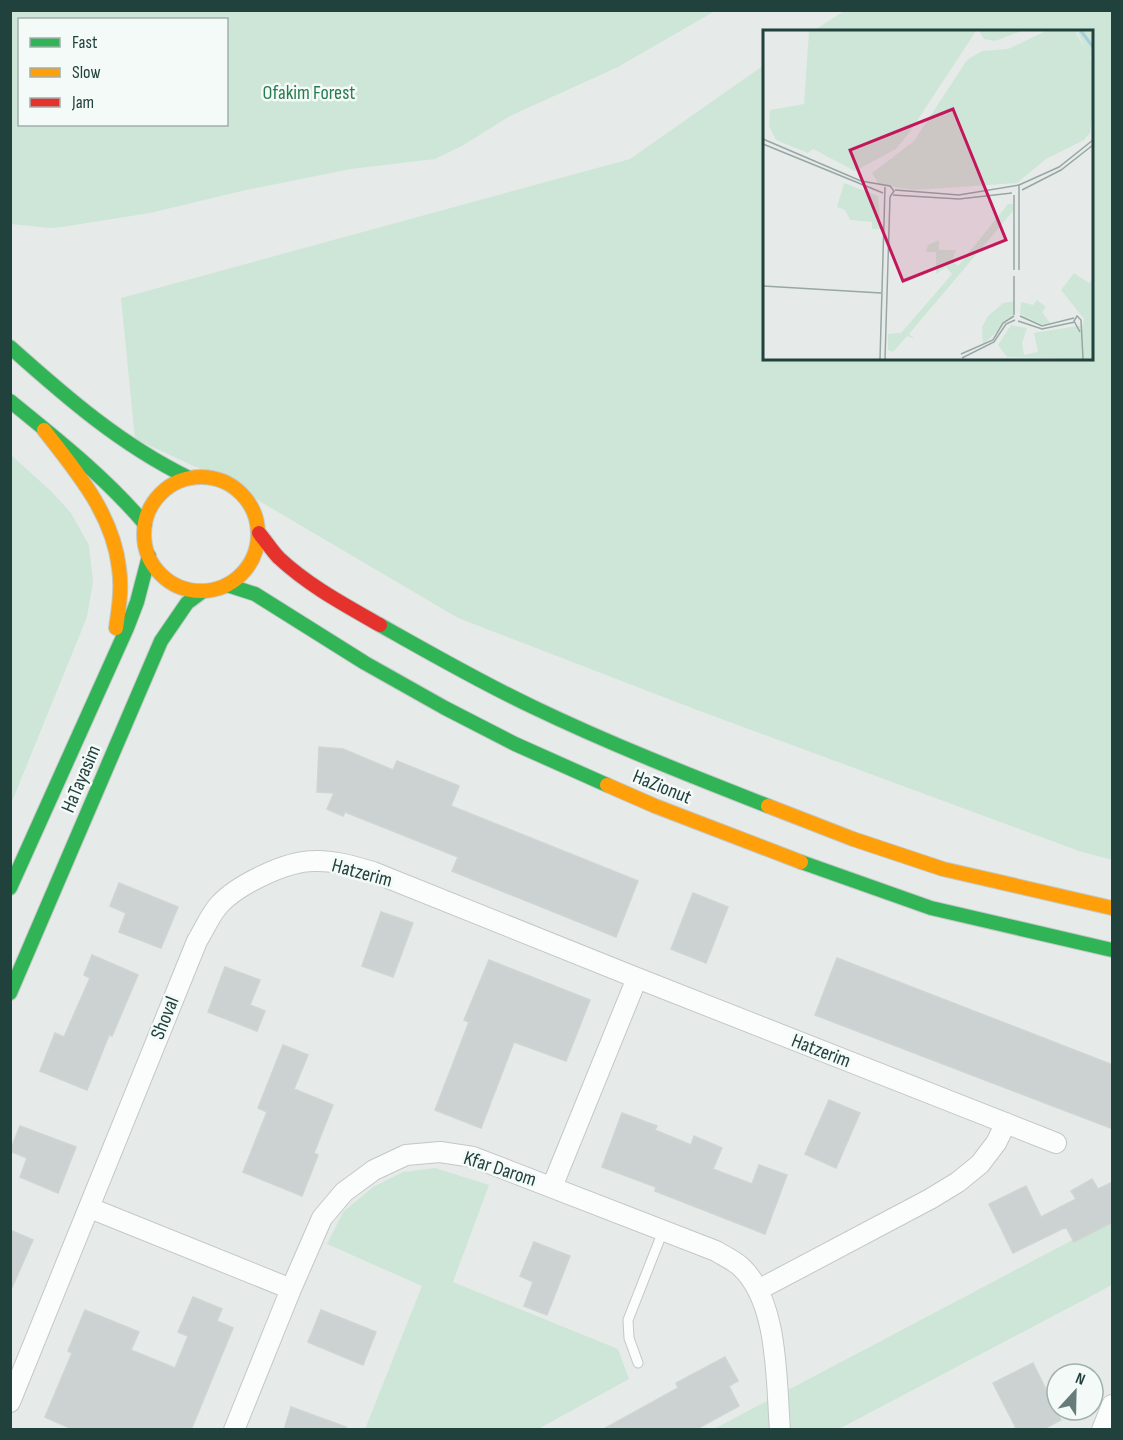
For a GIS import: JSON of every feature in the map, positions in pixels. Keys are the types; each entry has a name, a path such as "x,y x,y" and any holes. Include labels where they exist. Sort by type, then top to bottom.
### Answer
{"street":[{"path":"10,347 97,423 140,453 189,478"},
{"path":"10,401 95,471 145,524"},
{"path":"44,430 95,498 115,541 121,578 117,619 107,671"},
{"path":"189,478 212,478 233,486 242,494 254,512 259,533 257,549 250,566 227,585 203,591 191,590 170,582 161,575 149,556 144,535 148,513 160,494 179,481 189,478"},
{"name":"HaZionut","path":"259,533 278,557 328,596 464,672 533,707 660,764 853,839 943,869 1113,908"},
{"name":"HaTayasim","path":"10,888 136,602 149,556"},
{"name":"HaZionut","path":"227,585 255,594 364,663 515,744 655,806 840,877 932,908 1113,950"},
{"name":"HaTayasim","path":"10,993 161,641 187,603 203,591"},
{"name":"Hatzerim","path":"286,866 314,861 347,865 374,872 1056,1143"},
{"name":"Shoval","path":"10,1402 197,941 219,905 252,881 286,866"},
{"path":"552,1187 637,978"},
{"path":"758,1290 958,1182 980,1164 996,1143 1006,1123"},
{"name":"Kfar Darom","path":"234,1430 322,1218 344,1192 374,1170 406,1155 440,1152 473,1157 552,1187 716,1251 740,1266 758,1290 771,1329 780,1430"},
{"path":"90,1208 291,1289"},
{"path":"1102,1430 1113,1405"}],"lane":[{"path":"638,1363 629,1338 628,1320 663,1231"}],"green space":[{"name":"Ofakim Forest","path":"11,10 715,10 618,67 510,116 462,146 435,159 351,169 246,190 150,213 50,228 11,224"},
{"path":"844,11 1112,11 1112,860 1079,851 697,710 458,618 220,478 135,439 121,298 630,159 763,66 763,360 1093,360 1093,30 815,30"},
{"path":"11,455 52,492 71,513 89,545 93,582 87,617 11,804"},
{"path":"435,1168 489,1185 453,1282 618,1349 629,1379 540,1429 365,1429 422,1286 327,1244 343,1212 373,1187 403,1172"},
{"path":"1112,1219 1112,1285 839,1429 712,1430"}],"building":[{"path":"319,747 343,749 393,770 397,761 459,786 451,806 638,881 616,937 452,871 458,857 345,812 343,816 327,809 334,793 317,792"},
{"path":"119,883 178,907 161,948 119,932 126,913 110,906"},
{"path":"693,893 728,907 706,963 671,949"},
{"path":"381,912 413,923 393,977 362,966"},
{"path":"92,955 138,975 112,1036 109,1035 87,1090 40,1071 55,1033 64,1037 90,978 84,975"},
{"path":"837,958 1113,1065 1113,1129 815,1015"},
{"path":"489,960 590,1000 566,1061 514,1042 481,1128 435,1110 469,1022 464,1020"},
{"path":"225,967 260,980 250,1005 265,1011 257,1031 208,1012"},
{"path":"283,1045 308,1055 294,1089 333,1105 314,1153 318,1155 302,1196 243,1172 267,1112 258,1108"},
{"path":"829,1100 860,1113 836,1168 805,1154"},
{"path":"622,1113 657,1126 655,1130 691,1145 694,1136 722,1148 713,1169 752,1184 759,1165 787,1175 765,1234 655,1191 656,1187 602,1167"},
{"path":"20,1126 76,1147 58,1193 20,1177 27,1158 10,1151"},
{"path":"1092,1179 1098,1189 1113,1182 1113,1222 1074,1242 1066,1227 1013,1253 989,1204 1026,1186 1041,1217 1076,1199 1071,1191"},
{"path":"10,1230 33,1240 10,1292"},
{"path":"534,1242 570,1256 547,1315 524,1306 533,1282 520,1276"},
{"path":"193,1297 222,1309 217,1321 233,1328 191,1430 74,1430 45,1417 72,1353 68,1351 85,1310 139,1332 131,1350 175,1368 188,1336 178,1332"},
{"path":"321,1310 376,1332 363,1365 308,1342"},
{"path":"725,1357 738,1381 729,1386 739,1406 695,1430 602,1430 678,1388 676,1383"},
{"path":"1033,1363 1045,1387 1045,1422 1057,1422 1042,1430 1017,1430 993,1383"},
{"path":"291,1407 346,1427 346,1430 284,1430"}],"traffic: fast":[{"path":"10,347 95,419 140,451 189,478"},
{"path":"10,401 97,475 145,524"},
{"path":"10,888 127,628 137,602 149,556"},
{"path":"227,585 255,594 365,663 445,708 515,744 607,785"},
{"path":"10,993 161,641 187,603 203,591"},
{"path":"380,625 474,677 562,721 768,806"},
{"path":"801,862 931,908 1112,950"}],"traffic: slow":[{"path":"44,430 80,477 109,529 120,576 116,628"},
{"path":"201,477 223,481 233,486 249,502 254,512 258,534 254,556 249,566 233,582 223,587 201,591 179,587 169,582 153,566 148,556 144,534 148,512 153,502 169,486 179,481 201,477"},
{"path":"607,785 655,806 801,862"},
{"path":"768,806 853,839 943,869 1112,908"}],"traffic: jam":[{"path":"259,533 279,558 303,577 380,625"}]}
